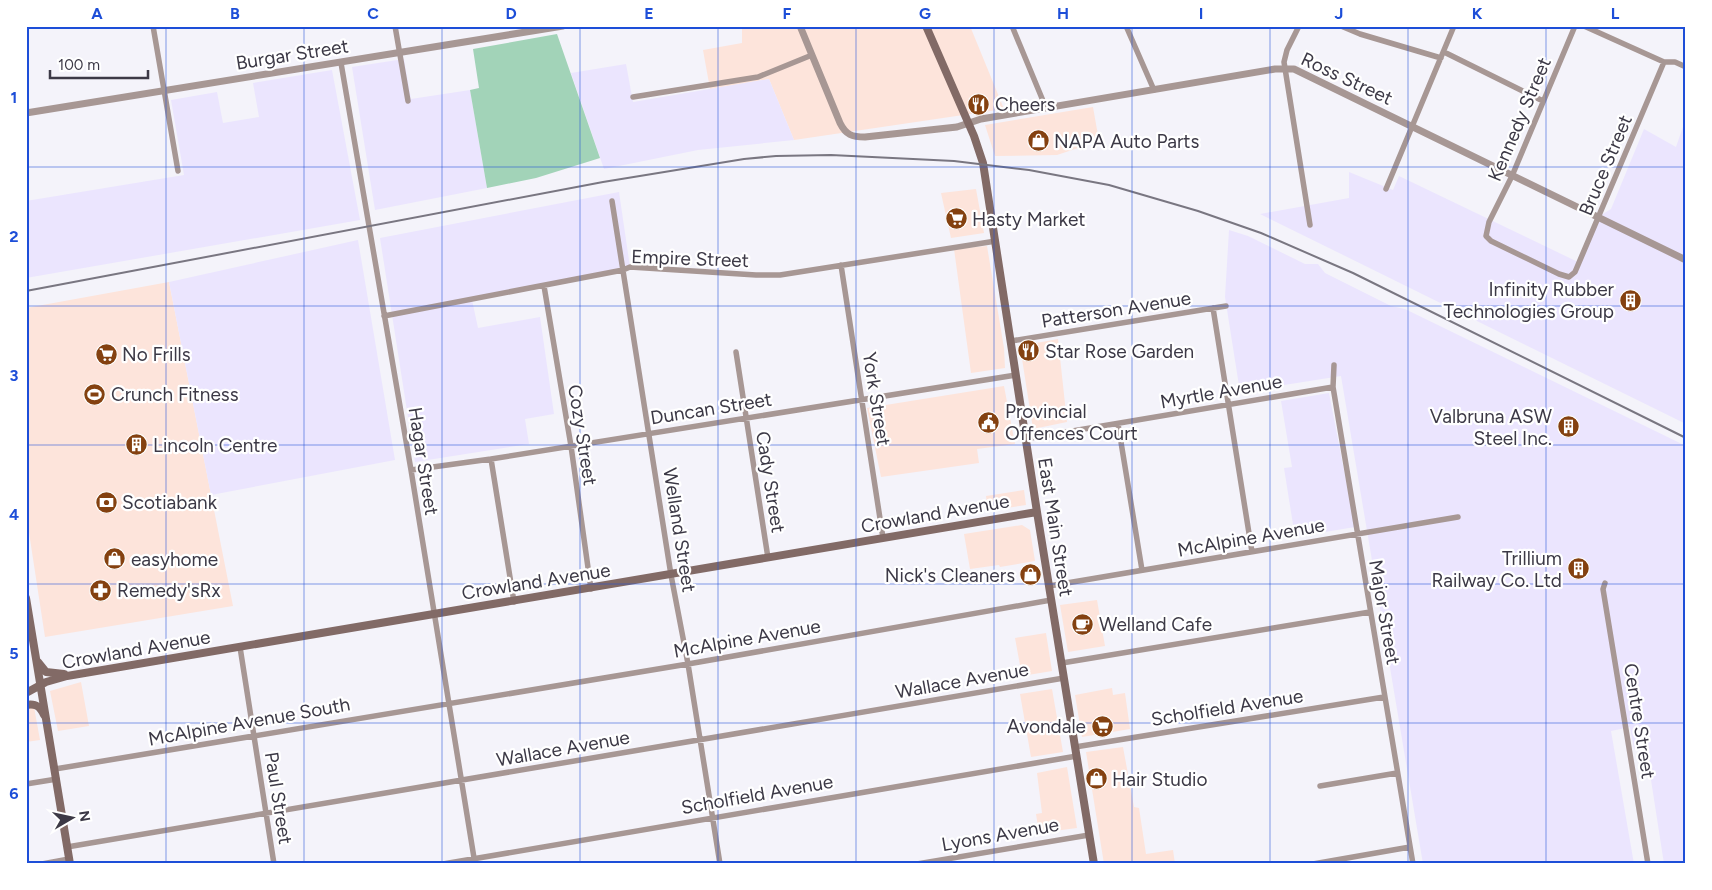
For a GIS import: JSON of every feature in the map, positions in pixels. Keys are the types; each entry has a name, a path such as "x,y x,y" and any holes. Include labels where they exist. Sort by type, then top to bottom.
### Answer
{"main road":[{"name":"East Main Street","path":"926,26 967,124 974,136 983,163 1025,439 1094,864"},
{"name":"Crowland Avenue","path":"26,693 40,685 60,678 86,673 1037,512"},
{"path":"26,598 70,861"},
{"path":"35,650 38,662 46,672 86,673"},
{"path":"26,705 40,707 46,718"}],"street":[{"path":"153,26 178,171"},
{"path":"395,26 408,101"},
{"name":"Burgar Street","path":"26,113 562,26"},
{"path":"633,96 758,77 812,54 800,26"},
{"path":"1012,26 1046,108"},
{"path":"1126,26 1154,90"},
{"path":"1299,26 1287,50 1284,68 1310,225"},
{"path":"1341,26 1360,34 1441,58"},
{"path":"1386,189 1454,26"},
{"name":"Kennedy Street","path":"1569,276 1559,274 1491,241 1486,236 1489,222 1512,176 1575,26"},
{"path":"1584,26 1664,62 1675,62 1686,67"},
{"path":"1444,52 1543,101"},
{"name":"Ross Street","path":"812,54 840,123 851,137 957,127 981,119 1284,68 1302,72 1598,219 1686,260"},
{"name":"Bruce Street","path":"1569,276 1576,272 1664,62"},
{"name":"Hagar Street","path":"341,63 411,470 474,861"},
{"name":"Welland Street","path":"612,200 671,575 688,664 720,864"},
{"name":"Empire Street","path":"384,316 630,268 659,268 766,276 996,242"},
{"name":"York Street","path":"841,265 883,538"},
{"name":"Cozy Street","path":"544,286 591,589"},
{"name":"Patterson Avenue","path":"1011,341 1226,306"},
{"path":"1213,308 1252,552"},
{"name":"Cady Street","path":"736,352 768,558"},
{"name":"Major Street","path":"1334,365 1332,387 1413,864"},
{"name":"Duncan Street","path":"411,470 491,459 1016,375"},
{"name":"Myrtle Avenue","path":"1025,439 1332,387"},
{"path":"1118,424 1142,570"},
{"path":"491,459 514,602"},
{"name":"McAlpine Avenue","path":"1049,586 1458,517"},
{"name":"Centre Street","path":"1605,583 1603,589 1648,864"},
{"name":"McAlpine Avenue","path":"448,702 688,664 1051,600"},
{"path":"1062,663 1370,612"},
{"name":"Paul Street","path":"240,648 274,864"},
{"name":"Wallace Avenue","path":"67,848 1064,678"},
{"name":"Scholfield Avenue","path":"1075,747 1384,697"},
{"name":"McAlpine Avenue South","path":"55,769 448,702"},
{"name":"Scholfield Avenue","path":"443,864 474,861 712,817 1077,756"},
{"path":"1320,786 1397,773"},
{"path":"26,784 57,779"},
{"name":"Lyons Avenue","path":"917,864 1089,835"},
{"path":"1312,864 1410,847"},
{"path":"42,864 70,861"}],"shaded area":[{"path":"742,26 970,26 1004,109 794,140 769,79 710,89 703,50 742,43"},
{"path":"404,59 411,99 470,90 487,188 375,210 352,67"},
{"path":"626,64 633,102 769,79 794,140 698,150 604,169 571,73"},
{"path":"332,70 360,220 26,278 26,201 184,175 171,100 217,92 223,123 259,117 253,83"},
{"path":"1093,107 1099,141 1057,155 995,156 985,125"},
{"path":"1686,118 1686,424 1260,214 1349,198 1349,172 1393,190 1399,176 1580,263 1598,217 1611,209 1644,129 1676,147"},
{"path":"976,189 984,233 951,238 941,193"},
{"path":"619,192 630,267 472,300 478,328 540,317 554,414 525,419 529,444 415,462 380,238"},
{"path":"1229,230 1248,236 1305,264 1318,264 1325,273 1391,306 1405,309 1686,446 1686,864 1664,864 1647,754 1634,749 1630,727 1611,731 1634,864 1423,864 1341,376 1240,392 1225,297"},
{"path":"358,240 395,460 211,495 169,282"},
{"path":"987,246 1004,348 1005,368 971,373 954,249"},
{"path":"169,282 233,606 45,637 26,513 26,308"},
{"path":"1058,339 1067,422 1033,429 1020,346"},
{"path":"1004,386 1015,444 977,449 979,463 881,477 867,408"},
{"path":"1329,393 1355,527 1295,537 1284,468 1292,467 1281,401"},
{"path":"1024,490 1026,505 988,511 986,496"},
{"path":"1022,525 1030,530 1035,561 1000,567 999,565 970,569 964,534"},
{"path":"1097,600 1105,646 1068,652 1060,605"},
{"path":"1046,633 1052,671 1022,676 1015,638"},
{"path":"81,682 89,726 58,731 50,691"},
{"path":"1112,688 1113,695 1125,693 1130,729 1082,737 1075,695"},
{"path":"1052,689 1063,752 1031,757 1020,694"},
{"path":"34,707 40,740 26,742 26,708"},
{"path":"1123,747 1134,807 1139,808 1146,854 1173,850 1175,864 1104,864 1086,752"},
{"path":"1067,767 1077,828 1039,833 1036,814 1042,813 1037,773"}],"green space":[{"path":"557,34 600,158 536,178 487,188 470,90 479,88 473,49"}],"railway":[{"path":"26,291 603,182 744,159 776,156 831,155 954,161 1029,170 1109,185 1198,211 1261,233 1353,273 1686,438"}],"place":[{"name":"Cheers","path":"979,104"},
{"name":"NAPA Auto Parts","path":"1038,141"},
{"name":"Hasty Market","path":"956,219"},
{"name":"Infinity Rubber Technologies Group","path":"1630,300"},
{"name":"Star Rose Garden","path":"1029,351"},
{"name":"No Frills","path":"106,354"},
{"name":"Crunch Fitness","path":"95,394"},
{"name":"Provincial Offences Court","path":"989,422"},
{"name":"Valbruna ASW Steel Inc.","path":"1568,427"},
{"name":"Lincoln Centre","path":"137,445"},
{"name":"Scotiabank","path":"106,502"},
{"name":"easyhome","path":"115,559"},
{"name":"Trillium Railway Co. Ltd","path":"1578,569"},
{"name":"Nick's Cleaners","path":"1031,575"},
{"name":"Remedy'sRx","path":"101,590"},
{"name":"Welland Cafe","path":"1083,624"},
{"name":"Avondale","path":"1102,726"},
{"name":"Hair Studio","path":"1096,779"}]}
